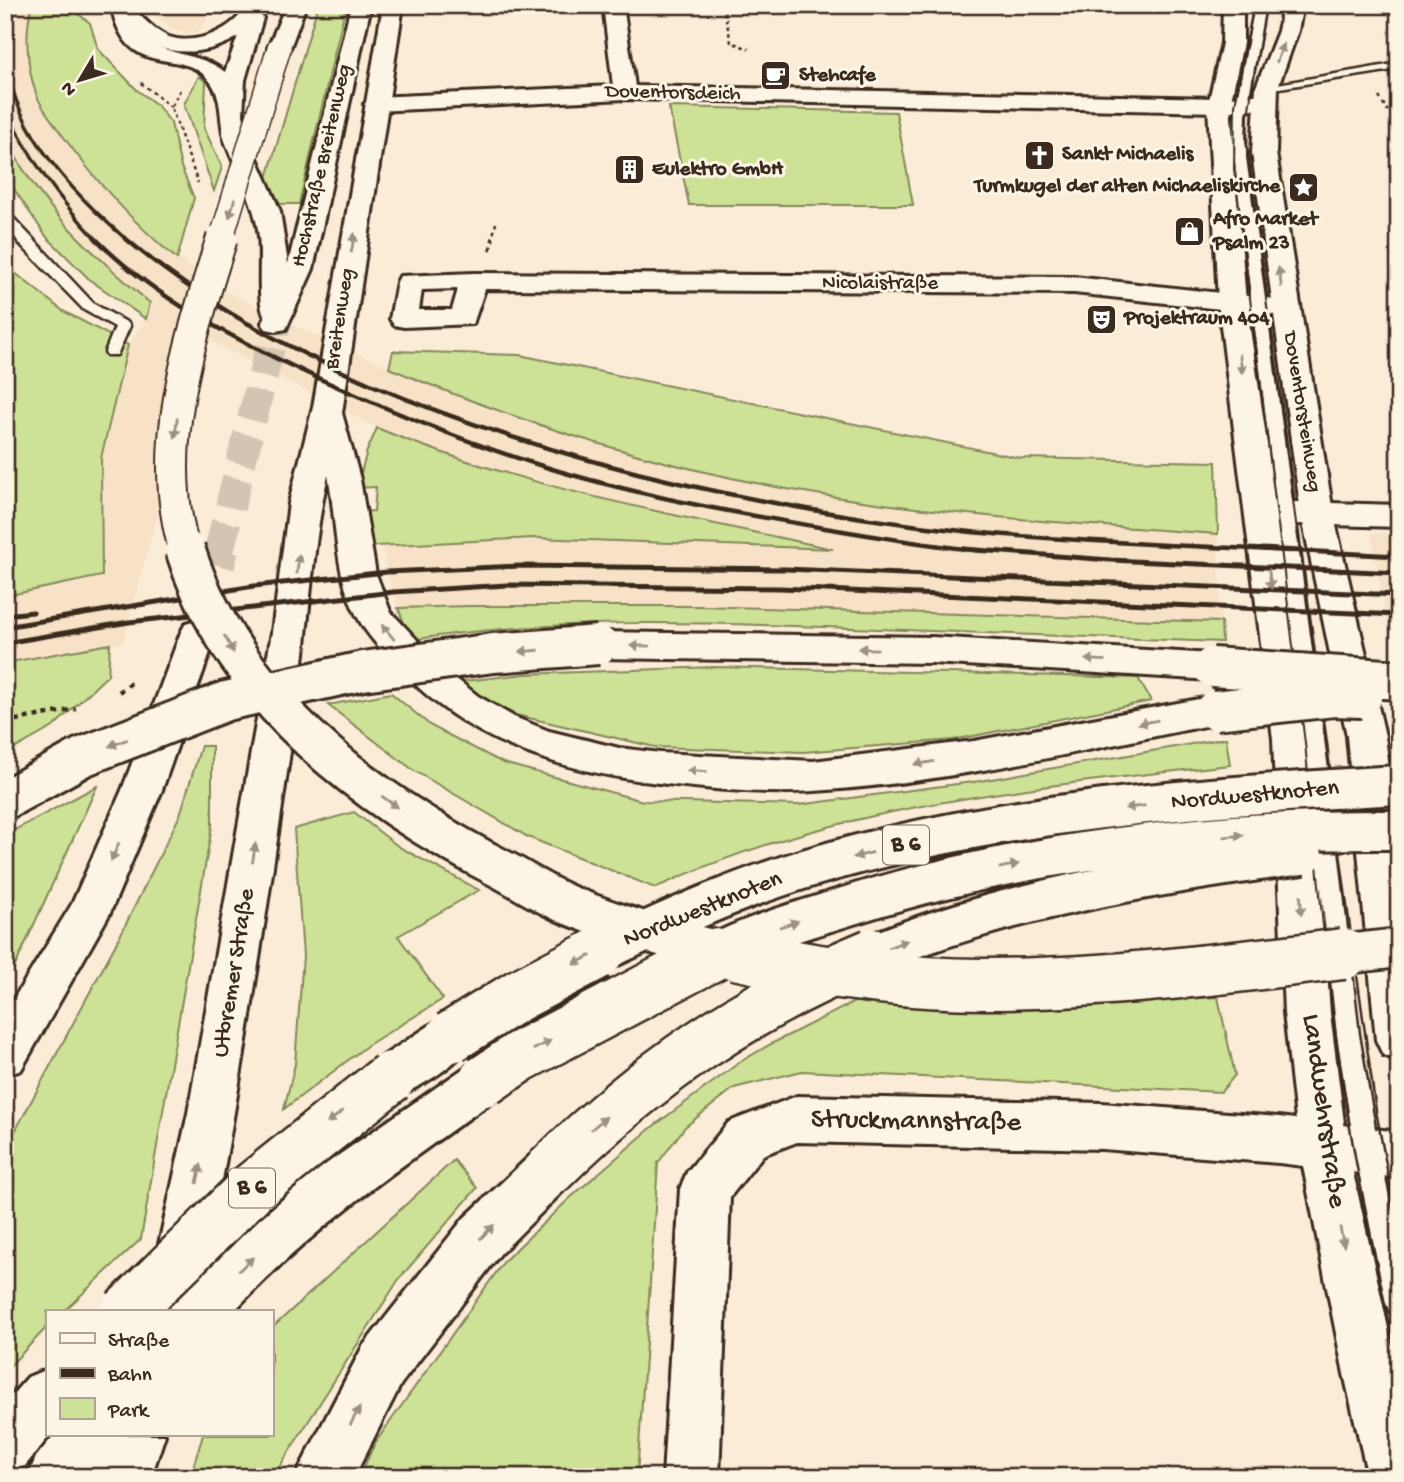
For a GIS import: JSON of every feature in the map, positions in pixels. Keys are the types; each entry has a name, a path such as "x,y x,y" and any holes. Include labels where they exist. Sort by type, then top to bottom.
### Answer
{"main road":[{"path":"296,5 278,48 182,377 174,445 174,494 183,546 207,604 234,654 276,708 332,762 437,836 568,905 681,941 802,967 893,979 979,984 1062,982 1399,948"},
{"name":"Hochstraße Breitenweg","path":"231,100 232,125 239,153 262,194 270,223 274,253 276,323 300,270 361,5"},
{"name":"Breitenweg","path":"290,632 305,503 328,407 393,5"},
{"path":"613,5 625,92"},
{"name":"Doventorsteinweg","path":"1233,5 1236,21 1231,54 1264,153 1272,307 1288,513 1292,739"},
{"name":"Doventorsteinweg","path":"1293,5 1288,31 1248,100 1232,302 1288,513 1366,736 1399,1040"},
{"path":"121,7 151,35 180,45 201,43 230,33 255,12"},
{"path":"121,7 124,26 136,44 155,54 188,62 217,75 231,100"},
{"path":"231,100 255,12"},
{"name":"Doventorsdeich","path":"375,104 625,92 1248,100"},
{"name":"Nicolaistraße","path":"474,281 1074,285 1272,307"},
{"path":"328,407 348,499 352,550 375,616 420,671 452,699 502,729 567,752 611,763 661,768 825,775 921,764 1215,710 1334,697 1399,699"},
{"path":"1288,513 1399,516"},
{"name":"Utbremer Straße","path":"170,1310 212,1112 290,632"},
{"path":"5,1055 89,913 142,790 197,637"},
{"path":"5,800 82,757 226,701 363,671 494,653 597,645 932,650 1399,680"},
{"name":"Landwehrstraße","path":"1292,739 1307,1013 1363,1151 1371,1374 1397,1477"},
{"name":"Nordwestknoten","path":"128,1310 207,1229 277,1164 335,1117 391,1077 584,958 696,910 808,869 1027,821 1153,804 1399,785"},
{"name":"Nordwestknoten","path":"199,1310 277,1235 425,1121 519,1057 744,939 914,884 1063,856 1190,840 1319,829 1399,830"},
{"path":"323,1477 382,1365 482,1236 591,1129 679,1058 766,1004 849,963 939,928 1086,888 1209,867 1314,854 1399,838"},
{"name":"Struckmannstraße","path":"691,1477 705,1189 746,1138 797,1119 811,1119 1102,1126 1363,1151"},
{"path":"5,1446 46,1397"},
{"path":"56,1477 89,1436"},
{"path":"122,1477 137,1436"}],"lane":[{"path":"1260,5 1248,100 1399,66"},
{"path":"5,213 24,240 89,307 123,326 113,352"},
{"path":"1288,513 1363,1151 1399,1303"}],"path":[{"path":"723,5 731,43 749,49"},
{"path":"111,698 141,676"},
{"path":"5,722 87,705"}],"shaded area":[{"path":"5,5 32,5 28,20 32,77 37,97 76,153 150,237 218,287 297,327 484,408 647,457 791,490 939,512 1218,534 1221,622 699,606 398,608 380,545 534,538 828,548 631,506 429,450 377,428 205,338 123,642 5,663 5,596 102,576 101,458 128,345 146,319 149,303 113,271 38,193 11,148 5,135"},
{"path":"150,5 215,5 203,26 196,33 188,33 177,31 157,18"},
{"path":"1371,533 1399,534 1399,628 1388,628"}],"green space":[{"path":"32,5 67,5 90,23 98,49 137,90 157,105 171,123 181,167 194,198 177,259 129,215 100,183 42,105 37,96 29,63 28,27"},
{"path":"318,5 346,5 299,204 280,204 267,178"},
{"path":"199,76 206,82 204,128 222,167 214,191 184,104"},
{"path":"669,107 896,112 913,205 689,205"},
{"path":"5,135 17,160 49,205 88,247 150,303 146,319 90,280 46,236 5,176"},
{"path":"5,265 63,311 128,345 101,458 102,576 5,596"},
{"path":"393,351 519,355 1020,458 1216,462 1218,534 899,506 741,480 588,440 438,388 389,368"},
{"path":"377,428 488,468 545,484 833,549 534,538 357,547 355,512 374,511 376,487 357,488 367,451"},
{"path":"699,606 1221,622 1222,642 685,623 521,628 411,640 398,608"},
{"path":"110,644 108,675 53,727 5,754 5,663"},
{"path":"715,667 1138,678 1151,701 953,740 803,752 655,747 516,715 448,683 525,674"},
{"path":"391,693 431,726 503,763 643,801 798,805 980,781 1226,738 1230,765 1010,791 864,818 793,836 723,860 655,888 528,837 413,770 328,705"},
{"path":"201,746 212,746 212,826 141,1239 65,1310 46,1310 46,1328 5,1371 5,1150 119,938 180,815"},
{"path":"97,786 16,964 5,981 5,835"},
{"path":"354,812 399,847 479,890 398,936 443,999 368,1045 284,1109 295,1064 303,956 294,829"},
{"path":"1218,997 1235,1075 1221,1092 802,1071 734,1088 685,1127 658,1163 637,1477 359,1477 375,1443 505,1260 570,1198 651,1128 740,1062 771,1044 856,1001 987,1010"},
{"path":"454,1160 477,1188 399,1279 273,1477 190,1477 203,1436 273,1436 273,1327"}],"tunnel":[{"path":"219,551 276,323"},
{"path":"202,620 220,549"}],"tram line":[{"path":"1254,5 1235,105 1234,169 1305,743 1326,956"},
{"path":"1266,5 1248,115 1247,157 1354,956"},
{"path":"1326,954 1347,1112 1399,1373"},
{"path":"1354,954 1376,1111 1399,1233"}],"railway":[{"path":"15,5 6,42 8,71 16,100 28,127 64,178 127,240"},
{"path":"5,108 46,178 97,239"},
{"path":"125,238 210,301 308,355 414,402 526,441 640,474 866,519 971,532 1291,551"},
{"path":"97,239 143,280 224,331 337,387 478,445 571,475 679,501 865,535 970,549"},
{"path":"964,549 970,549"},
{"path":"970,549 1110,560 1399,573"},
{"path":"970,549 983,551"},
{"path":"1262,549 1399,556"},
{"path":"5,627 254,586 387,572 520,566 786,569 1399,595"},
{"path":"5,643 129,622 393,592 507,585 780,588 1399,615"},
{"path":"5,615 33,612"}],"place":[{"name":"Stehcafe","path":"776,76"},
{"name":"Sankt Michaelis","path":"1039,155"},
{"name":"Eulektro GmbH","path":"629,170"},
{"name":"Turmkugel der alten Michaeliskirche","path":"1303,187"},
{"name":"Afro Market Psalm 23","path":"1190,232"},
{"name":"Projektraum 404","path":"1101,319"}]}
